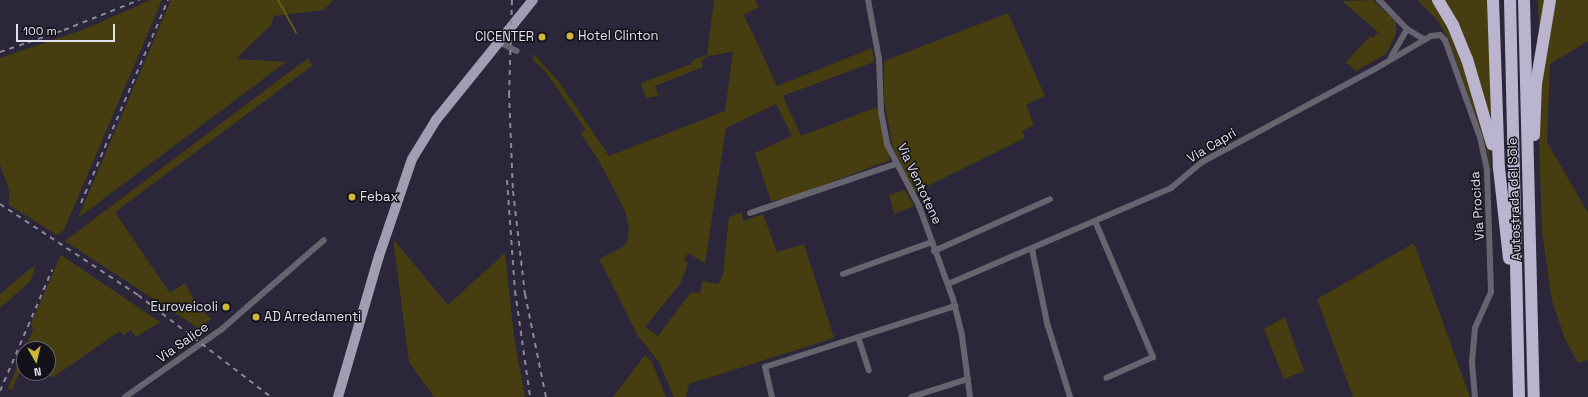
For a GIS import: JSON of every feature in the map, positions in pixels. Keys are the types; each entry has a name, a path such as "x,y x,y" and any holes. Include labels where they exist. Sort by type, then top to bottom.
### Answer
{"highway":[{"path":"1438,0 1453,25 1467,59 1499,168"},
{"path":"1492,0 1499,168 1518,319"},
{"name":"Autostrada del Sole","path":"1510,0 1519,397"},
{"name":"Autostrada del Sole","path":"1524,0 1534,397"},
{"path":"1527,126 1533,67 1532,0"},
{"path":"1528,190 1534,154 1536,84 1550,0"}],"main road":[{"path":"338,397 379,256 412,159 436,120 497,41 533,0"}],"street":[{"name":"Via Ventotene","path":"868,0 879,59 881,112 887,144 919,206 934,251 948,284 955,306 970,397"},
{"path":"1378,0 1407,29 1425,40"},
{"path":"1389,59 1397,50 1407,29"},
{"name":"Via Procida","path":"1425,40 1431,36 1440,35 1445,40 1480,137 1487,171 1491,292 1475,328 1472,363 1475,397"},
{"name":"Via Capri","path":"948,284 1171,188 1202,162 1375,69 1389,59 1425,40"},
{"path":"497,41 517,51"},
{"path":"750,213 896,164"},
{"path":"934,251 1050,199"},
{"path":"1095,221 1153,357 1106,378"},
{"name":"Via Salice","path":"125,397 222,329 324,240"},
{"path":"843,274 932,242"},
{"path":"1032,249 1047,323 1070,397"},
{"path":"772,397 765,367 955,306"},
{"path":"858,337 869,370"},
{"path":"911,397 968,379"}],"shaded area":[{"path":"151,0 162,0 64,230 57,235 9,205 9,189 0,165 0,58 85,29"},
{"path":"171,0 333,0 324,10 274,16 271,25 236,59 286,62 78,218"},
{"path":"714,0 755,0 759,7 744,15 777,86 872,48 874,62 783,96 801,136 877,107 890,160 789,198 771,201 755,153 792,136 776,104 726,128 705,263 688,253 684,261 688,263 680,284 645,327 658,336 691,292 700,293 702,281 718,284 723,274 729,217 742,212 743,221 763,214 777,252 804,244 834,338 689,384 686,397 674,397 659,362 638,336 599,259 623,247 627,242 629,229 625,211 599,161 581,134 585,129 545,71 532,59 534,54 560,83 609,156 725,111 733,52 708,56 701,60 703,67 655,86 658,95 673,93 646,98 641,83 691,64 691,61 707,55"},
{"path":"1373,0 1396,22 1396,34 1386,54 1356,71 1346,62 1370,36 1373,38 1378,32 1342,1"},
{"path":"1417,0 1433,0 1452,31 1485,125 1493,178 1483,136 1448,38 1437,20"},
{"path":"1441,0 1489,0 1492,114 1487,115"},
{"path":"1538,0 1548,0 1539,32"},
{"path":"1554,0 1588,0 1588,41 1550,64 1547,142 1588,213 1588,360 1578,363 1565,339 1552,301 1542,232 1539,137 1543,67"},
{"path":"1008,13 1045,96 1026,105 1034,125 1022,131 1025,138 915,192 892,145 884,100 884,61"},
{"path":"308,58 312,66 115,212 170,293 185,283 199,309 212,319 198,328 65,241"},
{"path":"905,190 914,206 894,214 889,195"},
{"path":"393,239 448,305 505,253 514,337 525,397 434,397 409,362"},
{"path":"1414,243 1470,397 1353,397 1317,299"},
{"path":"61,255 160,322 136,337 131,330 123,336 120,331 56,375 56,341 28,341 33,330 31,324"},
{"path":"35,265 31,281 0,308 0,294"},
{"path":"1285,317 1304,371 1284,379 1264,329"},
{"path":"645,355 652,362 666,397 613,397"},
{"path":"16,370 16,381 12,390 8,388"}],"waterway":[{"path":"278,0 296,32"}],"railway":[{"path":"0,52 64,30 139,0"},
{"path":"81,203 168,0"},
{"path":"512,0 509,93 513,191 525,294 546,397"},
{"path":"507,180 515,291 530,397"},
{"path":"0,204 138,295 271,397"},
{"path":"0,391 52,270"}],"place":[{"name":"Hotel Clinton","path":"570,36"},
{"name":"CICENTER","path":"542,37"},
{"name":"Febax","path":"352,197"},
{"name":"Euroveicoli","path":"226,307"},
{"name":"AD Arredamenti","path":"256,317"}]}
